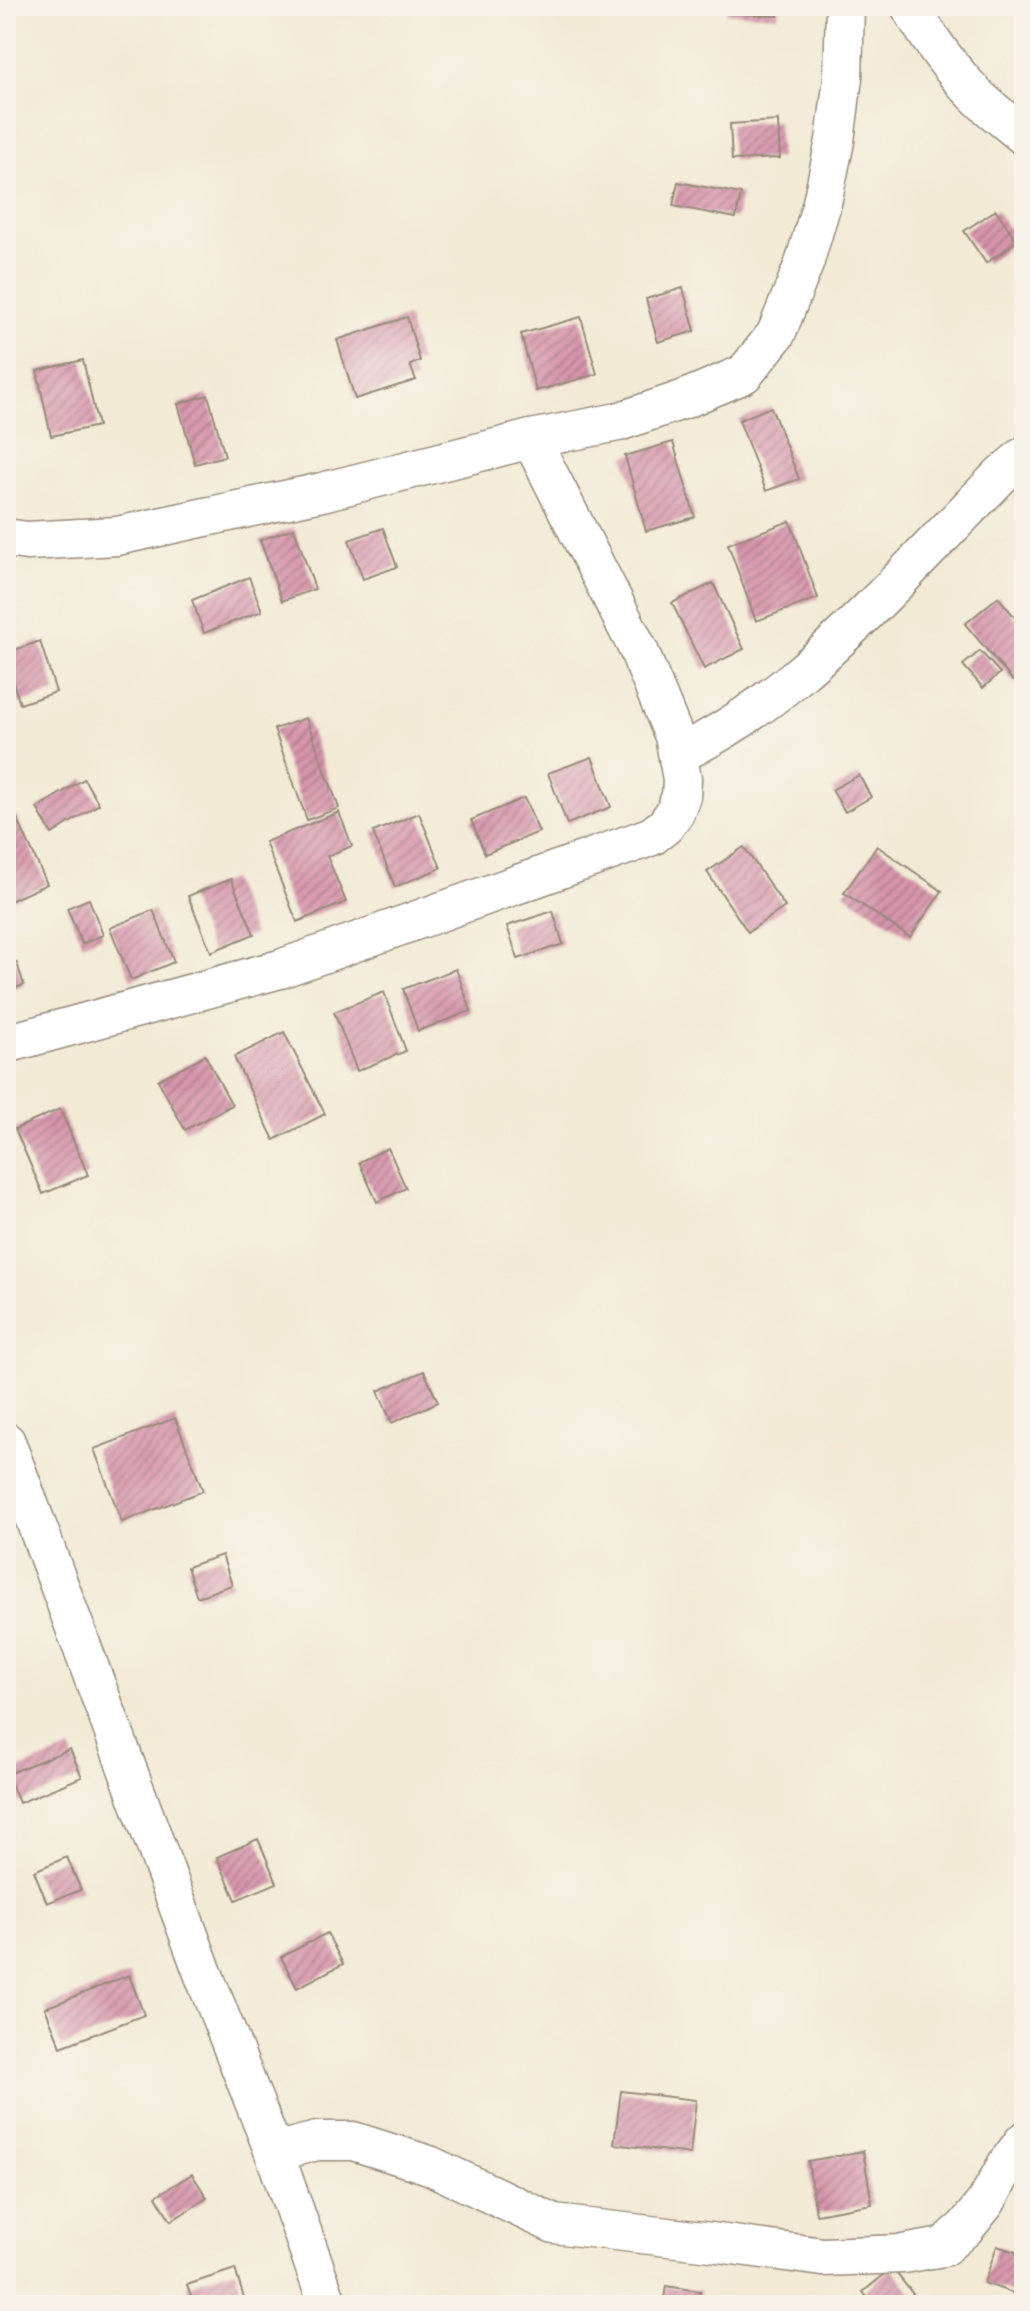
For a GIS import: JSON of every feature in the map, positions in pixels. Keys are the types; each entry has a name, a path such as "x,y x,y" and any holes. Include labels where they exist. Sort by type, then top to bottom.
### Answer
{"street":[{"path":"6,538 27,541 117,536 322,492 531,439 618,422 744,374 776,334 804,264 822,203 835,141 843,78 845,6"},
{"path":"910,6 951,68 978,97 1024,136"},
{"path":"6,1044 280,969 652,836 665,826 681,796 682,779 674,736 639,651 531,439"},
{"path":"678,754 709,740 776,694 841,640 1001,475 1024,456"},
{"path":"6,1442 198,1959 274,2152 328,2305"},
{"path":"274,2152 317,2141 353,2141 429,2165 554,2224 823,2257 903,2254 943,2247 965,2228 986,2202 1024,2141"}],"building":[{"path":"726,6 779,6 778,16 726,13"},
{"path":"778,121 780,158 732,160 730,124"},
{"path":"678,182 741,194 736,218 673,206"},
{"path":"996,210 1017,241 986,263 964,231"},
{"path":"683,288 695,331 658,342 646,299"},
{"path":"407,317 420,361 410,365 416,380 355,399 337,340"},
{"path":"581,317 597,374 536,391 521,334"},
{"path":"83,360 98,426 51,436 37,371"},
{"path":"208,395 225,456 195,464 178,404"},
{"path":"771,407 799,479 766,491 739,420"},
{"path":"673,442 695,517 646,531 625,456"},
{"path":"790,521 818,598 756,621 728,544"},
{"path":"294,528 315,589 282,601 260,540"},
{"path":"383,528 397,567 363,579 349,540"},
{"path":"249,577 262,611 204,633 192,600"},
{"path":"713,583 744,649 704,669 672,603"},
{"path":"998,597 1024,628 1024,672 1013,681 965,624"},
{"path":"40,641 56,692 20,704 6,653"},
{"path":"980,651 1000,673 983,688 963,665"},
{"path":"306,718 339,808 307,820 274,729"},
{"path":"592,757 611,807 567,824 548,773"},
{"path":"859,775 871,797 845,812 832,790"},
{"path":"84,779 99,804 52,834 37,808"},
{"path":"524,798 539,832 485,854 471,820"},
{"path":"339,812 352,846 327,856 346,902 297,922 265,842"},
{"path":"419,813 441,868 395,887 373,832"},
{"path":"16,816 47,884 6,903 6,821"},
{"path":"877,846 942,891 910,937 844,893"},
{"path":"744,847 785,907 748,932 707,872"},
{"path":"231,879 254,934 211,952 188,896"},
{"path":"89,899 103,935 82,944 67,908"},
{"path":"153,910 174,962 131,980 110,928"},
{"path":"553,911 563,944 518,959 507,926"},
{"path":"17,963 24,985 6,991 6,966"},
{"path":"456,969 471,1011 418,1031 403,989"},
{"path":"384,992 406,1051 357,1071 334,1012"},
{"path":"284,1032 325,1114 274,1140 234,1057"},
{"path":"205,1055 232,1105 185,1130 158,1080"},
{"path":"60,1109 88,1175 43,1194 15,1129"},
{"path":"388,1148 406,1188 377,1202 359,1162"},
{"path":"424,1371 438,1402 392,1423 378,1391"},
{"path":"175,1418 203,1491 122,1522 94,1449"},
{"path":"222,1555 232,1585 197,1597 187,1567"},
{"path":"70,1749 82,1777 19,1803 7,1774"},
{"path":"258,1839 277,1883 236,1900 217,1857"},
{"path":"67,1857 81,1890 47,1903 34,1871"},
{"path":"327,1933 343,1964 297,1988 281,1957"},
{"path":"129,1975 144,2015 61,2047 45,2008"},
{"path":"621,2091 696,2100 690,2154 614,2144"},
{"path":"863,2151 872,2204 816,2214 808,2161"},
{"path":"192,2174 207,2198 171,2221 156,2196"},
{"path":"997,2246 1024,2255 1024,2297 984,2283"},
{"path":"892,2268 922,2305 873,2305 863,2292"},
{"path":"235,2269 246,2305 194,2305 187,2285"},
{"path":"666,2286 700,2291 698,2305 663,2305"}]}
